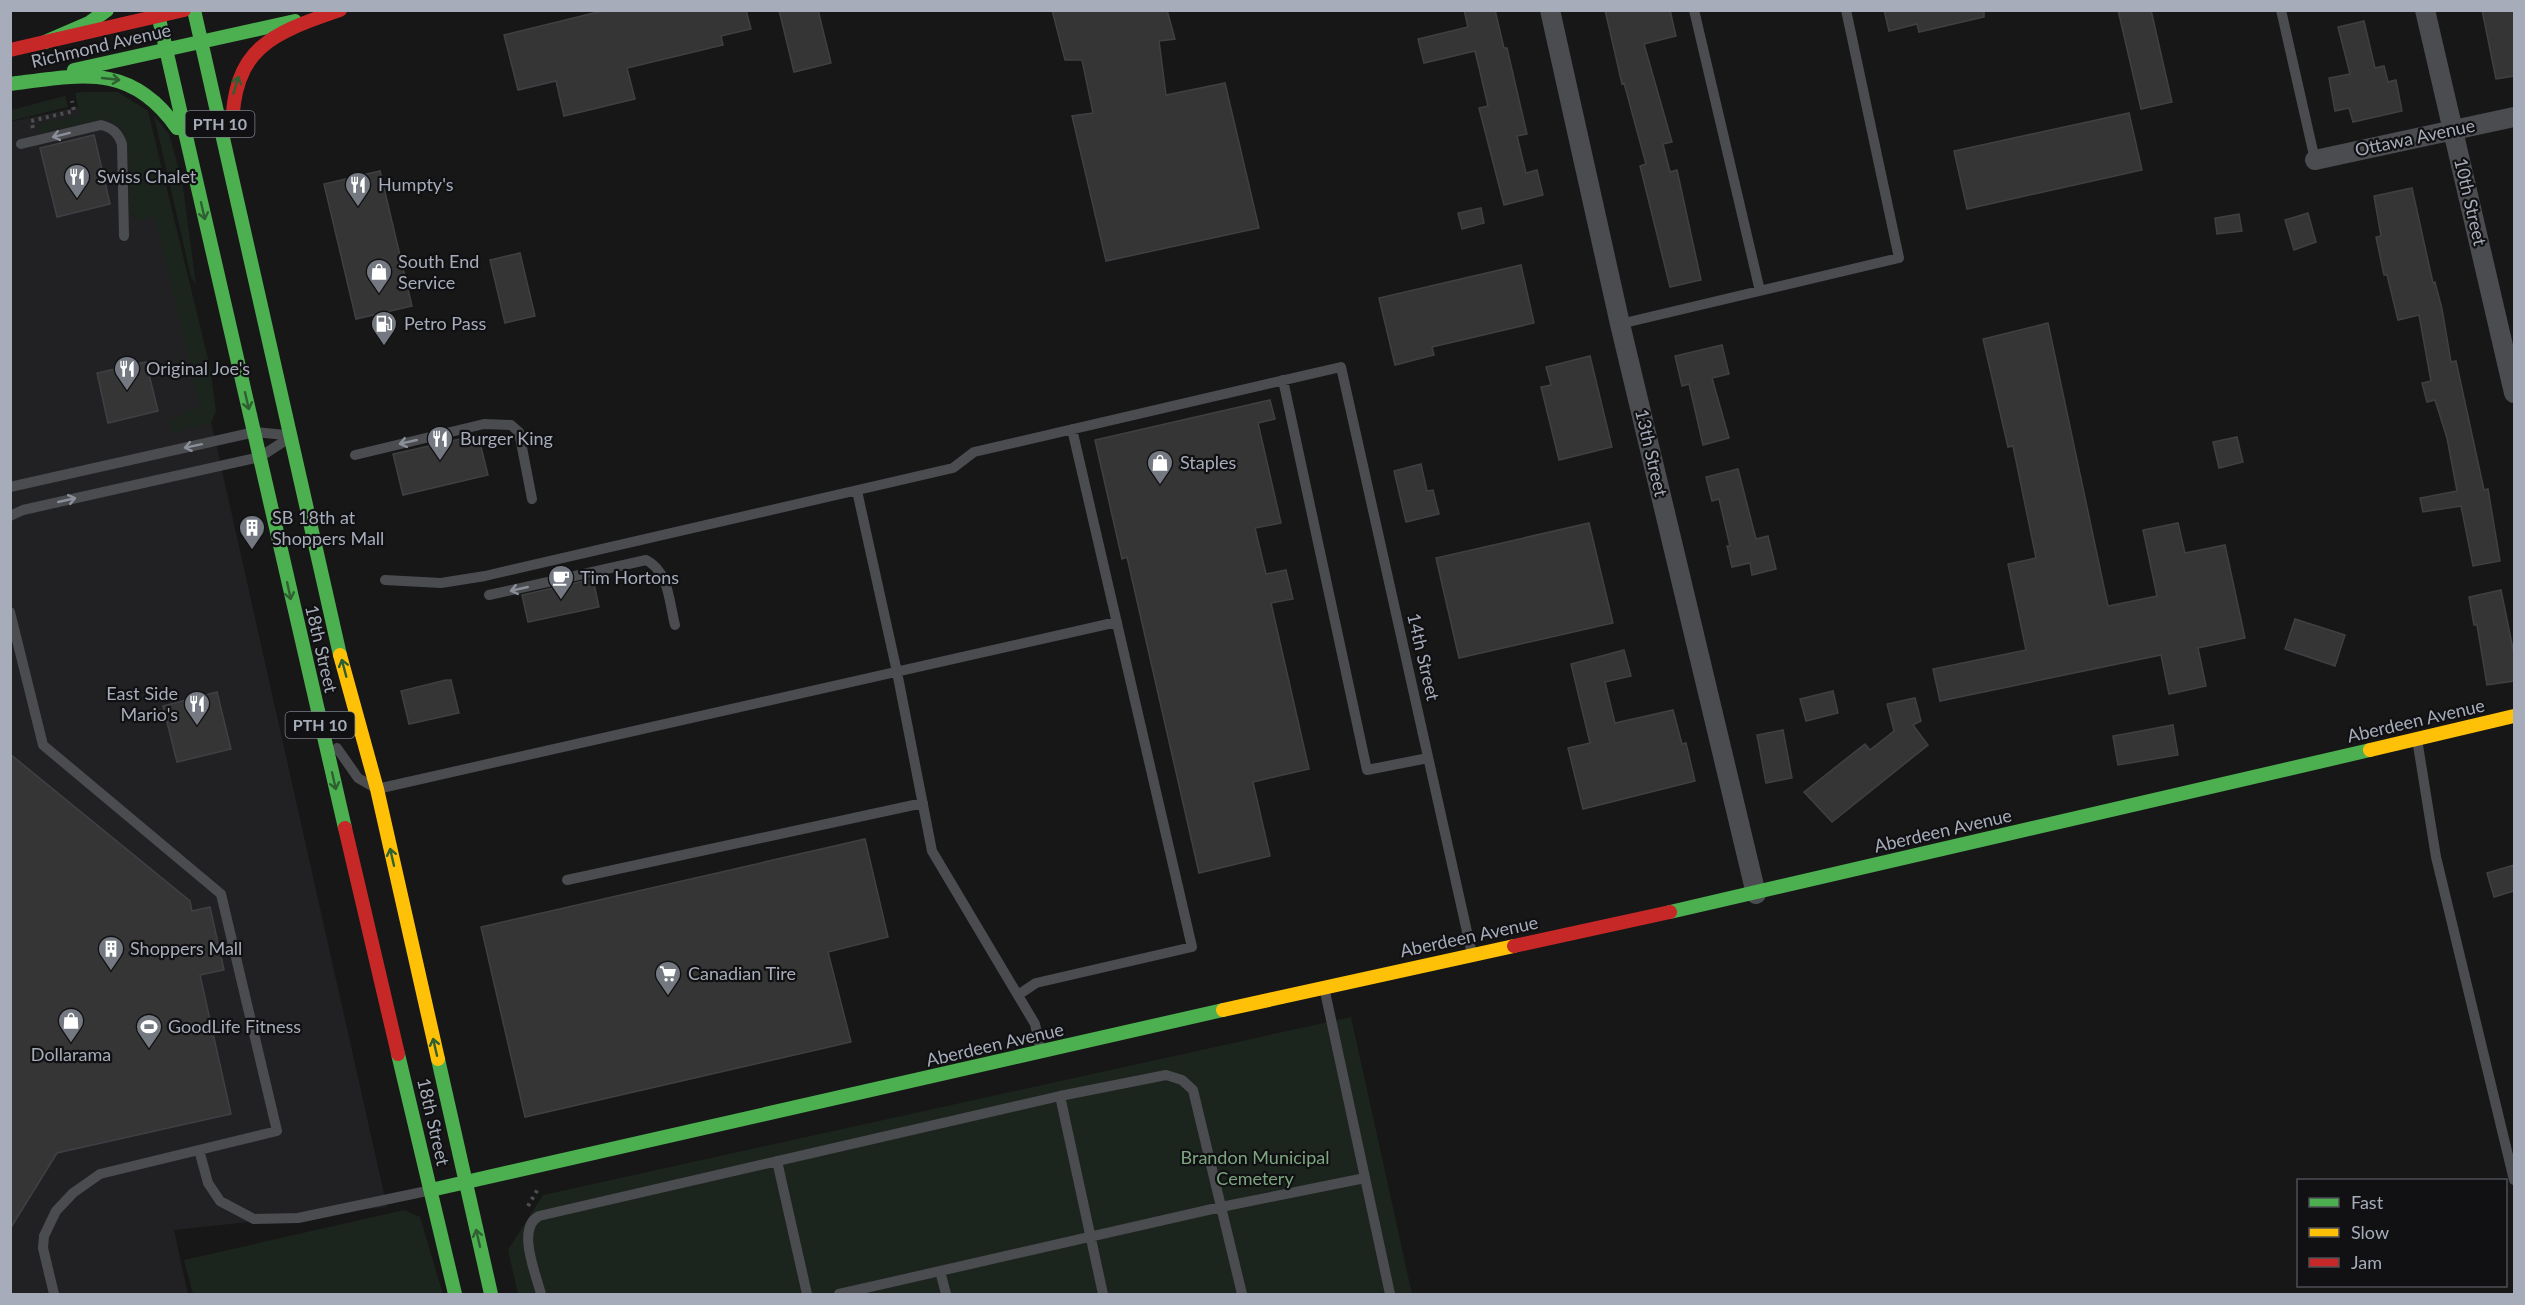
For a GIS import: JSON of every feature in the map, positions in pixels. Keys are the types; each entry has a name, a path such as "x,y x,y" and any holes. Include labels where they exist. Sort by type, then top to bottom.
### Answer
{"main road":[{"path":"45,42 81,27 107,10"},
{"name":"Richmond Avenue","path":"10,50 158,14 184,10"},
{"name":"18th Street","path":"194,10 333,628 377,789 491,1294"},
{"path":"239,206 232,107 241,70 257,48 270,39 294,26 340,10"},
{"name":"Richmond Avenue","path":"10,84 340,10"},
{"name":"18th Street","path":"158,14 316,708 455,1294"},
{"path":"10,84 89,77 117,79 138,85 155,96 165,107 189,154"},
{"name":"Aberdeen Avenue","path":"431,1190 1324,987 1756,894 2514,716"}],"street":[{"name":"13th Street","path":"1550,10 1620,324 1756,894"},
{"name":"10th Street","path":"2425,10 2514,393"},
{"name":"Ottawa Avenue","path":"2315,160 2514,117"}],"lane":[{"path":"1694,10 1760,291"},
{"path":"1620,324 1899,258 1846,10"},
{"path":"2281,10 2315,160"},
{"path":"21,144 101,125 111,128 118,135 122,144 124,236"},
{"name":"14th Street","path":"1283,380 1341,367 1472,954"},
{"path":"385,580 441,583 463,580 953,468 974,452 1283,380 1367,770 1428,758"},
{"path":"355,454 484,424 511,425 519,432 532,499"},
{"path":"1018,995 1035,983 1192,947 1072,429"},
{"path":"10,487 255,432 291,436"},
{"path":"10,516 34,508 260,457 291,436"},
{"path":"857,491 897,672 932,851 1035,1024 1041,1053"},
{"path":"489,595 646,560 658,566 662,574 675,625"},
{"path":"10,612 43,745 221,894 277,1131 100,1174 73,1193 56,1211 44,1236 43,1248 54,1294"},
{"path":"316,708 350,768 358,778 377,789 1117,622"},
{"path":"2417,739 2436,857 2514,1180"},
{"path":"567,880 923,803"},
{"path":"1324,987 1390,1294"},
{"path":"541,1294 528,1238 529,1226 539,1216 1157,1075 1182,1080 1195,1096 1242,1294"},
{"path":"1060,1096 1103,1294"},
{"path":"199,1150 208,1183 220,1201 254,1219 298,1218 431,1190"},
{"path":"777,1161 807,1294"},
{"path":"839,1294 1221,1207 1365,1178"},
{"path":"940,1271 946,1294"}],"path":[{"path":"34,135 31,121 74,111 70,91"}],"shaded area":[{"name":"Shoppers Mall","path":"112,99 143,118 387,1207 174,1230 188,1294 11,1294 10,122"}],"green space":[{"path":"118,92 148,111 210,367 216,411 211,423 172,433 169,419 184,416 185,411 200,407 155,217 138,220 131,214 130,159 123,133 116,124 104,119 39,133 37,124 80,115 75,93"},
{"path":"65,96 68,107 11,121 11,110"},
{"path":"154,116 169,134 182,180 196,285 191,277"},
{"name":"Brandon Municipal Cemetery","path":"1351,1017 1412,1294 518,1294 508,1250 543,1195"},
{"path":"404,1210 420,1217 443,1294 193,1294 184,1260"}],"building":[{"path":"606,10 746,10 751,29 721,36 723,45 627,68 635,99 564,116 556,81 518,90 504,35"},
{"path":"779,10 818,10 831,63 794,72"},
{"path":"1052,10 1167,10 1175,39 1159,41 1166,95 1225,83 1259,228 1106,261 1072,116 1093,113 1082,60 1065,60"},
{"path":"1464,10 1495,10 1504,48 1507,48 1527,134 1517,136 1526,173 1537,170 1543,195 1504,205 1479,108 1488,106 1475,51 1424,63 1418,39 1468,27"},
{"path":"1605,10 1670,10 1676,36 1644,44 1672,142 1663,144 1670,172 1677,170 1701,280 1670,287 1640,166 1646,164 1624,83 1622,84"},
{"path":"1884,10 1984,10 1984,17 1919,32 1917,24 1889,31"},
{"path":"2118,10 2151,10 2172,102 2141,109"},
{"path":"2482,10 2514,10 2514,76 2496,79"},
{"path":"2364,21 2375,68 2384,66 2388,82 2396,80 2402,111 2353,122 2349,108 2335,111 2329,78 2350,74 2338,27"},
{"path":"2129,113 2142,170 1967,209 1954,151"},
{"path":"94,135 110,204 57,217 40,148"},
{"path":"380,171 412,306 356,319 324,184"},
{"path":"2412,188 2433,283 2435,282 2442,309 2451,362 2456,361 2484,490 2488,489 2500,561 2473,566 2461,506 2423,512 2420,498 2457,491 2447,438 2435,400 2427,402 2422,383 2431,381 2419,315 2398,320 2387,275 2384,275 2376,237 2381,236 2374,196"},
{"path":"1481,208 1484,223 1462,229 1458,213"},
{"path":"2308,213 2316,242 2294,250 2285,220"},
{"path":"2239,214 2242,231 2217,234 2215,218"},
{"path":"520,253 535,316 505,323 490,260"},
{"path":"1521,265 1534,323 1432,347 1434,355 1395,365 1379,298"},
{"path":"2048,323 2108,606 2157,596 2143,530 2178,523 2185,553 2225,545 2245,638 2198,648 2206,686 2169,694 2161,655 1940,701 1933,669 2026,650 2008,564 2036,558 2013,446 2008,447 1983,339"},
{"path":"1722,345 1729,374 1712,378 1729,438 1703,445 1689,384 1682,386 1675,356"},
{"path":"1590,356 1612,447 1559,460 1541,387 1551,385 1546,367"},
{"name":"Original Joe's","path":"146,362 158,411 108,423 97,373"},
{"path":"1270,400 1275,419 1258,423 1281,523 1255,528 1266,574 1286,570 1293,599 1271,603 1309,769 1253,782 1270,856 1199,873 1127,557 1122,559 1095,440"},
{"name":"Burger King","path":"478,435 488,475 403,495 393,454"},
{"path":"2237,437 2243,462 2219,468 2213,442"},
{"path":"1421,464 1427,491 1433,490 1439,514 1406,522 1394,471"},
{"path":"1738,469 1756,539 1768,536 1776,569 1752,575 1750,563 1732,567 1727,546 1730,546 1719,499 1712,501 1706,477"},
{"path":"1589,523 1613,623 1459,658 1436,558"},
{"name":"Tim Hortons","path":"593,579 599,607 528,622 522,595"},
{"path":"2501,590 2514,654 2514,681 2487,685 2477,625 2474,625 2469,597"},
{"path":"2295,619 2345,635 2335,666 2285,649"},
{"path":"1624,650 1631,676 1605,682 1615,723 1673,710 1682,744 1686,743 1695,781 1583,809 1568,748 1590,743 1571,664"},
{"path":"451,680 459,713 409,724 401,691"},
{"path":"1833,691 1838,713 1806,721 1800,699"},
{"name":"East Side Mario's","path":"217,692 231,749 177,762 163,706"},
{"path":"1915,698 1921,721 1913,725 1928,745 1832,822 1804,792 1865,744 1870,750 1894,731 1887,704"},
{"path":"2173,725 2178,755 2118,765 2113,736"},
{"path":"1783,730 1792,778 1766,783 1757,735"},
{"name":"Shoppers Mall","path":"10,754 190,901 192,911 210,907 224,970 200,975 231,1114 57,1153 10,1229"},
{"name":"Canadian Tire","path":"865,839 888,937 828,952 851,1042 525,1117 481,927"},
{"path":"2514,865 2514,891 2494,897 2487,873"}],"traffic: fast":[{"path":"45,42 89,23 107,10"},
{"path":"157,10 345,828"},
{"path":"194,10 340,655"},
{"path":"74,70 295,21"},
{"path":"10,84 82,77 103,78 123,83 141,92 160,107 177,128"},
{"path":"1670,912 2370,750"},
{"path":"431,1190 1223,1010"},
{"path":"398,1054 455,1294"},
{"path":"438,1059 491,1294"}],"traffic: slow":[{"path":"340,655 377,789 438,1059"},
{"path":"2370,750 2514,716"},
{"path":"1223,1010 1514,946"}],"traffic: jam":[{"path":"10,50 184,10"},
{"path":"232,130 234,102 239,80 248,62 260,48 294,27 340,10"},
{"path":"345,828 398,1054"},
{"path":"1514,946 1670,912"}],"place":[{"name":"Swiss Chalet","path":"77,200"},
{"name":"Humpty's","path":"358,208"},
{"name":"South End Service","path":"379,295"},
{"name":"Petro Pass","path":"384,347"},
{"name":"Original Joe's","path":"127,392"},
{"name":"Burger King","path":"440,462"},
{"name":"Staples","path":"1160,486"},
{"name":"SB 18th at Shoppers Mall","path":"252,551"},
{"name":"Tim Hortons","path":"561,601"},
{"name":"East Side Mario's","path":"197,727"},
{"name":"Shoppers Mall","path":"111,972"},
{"name":"Canadian Tire","path":"668,997"},
{"name":"Dollarama","path":"71,1044"},
{"name":"GoodLife Fitness","path":"149,1050"}]}
